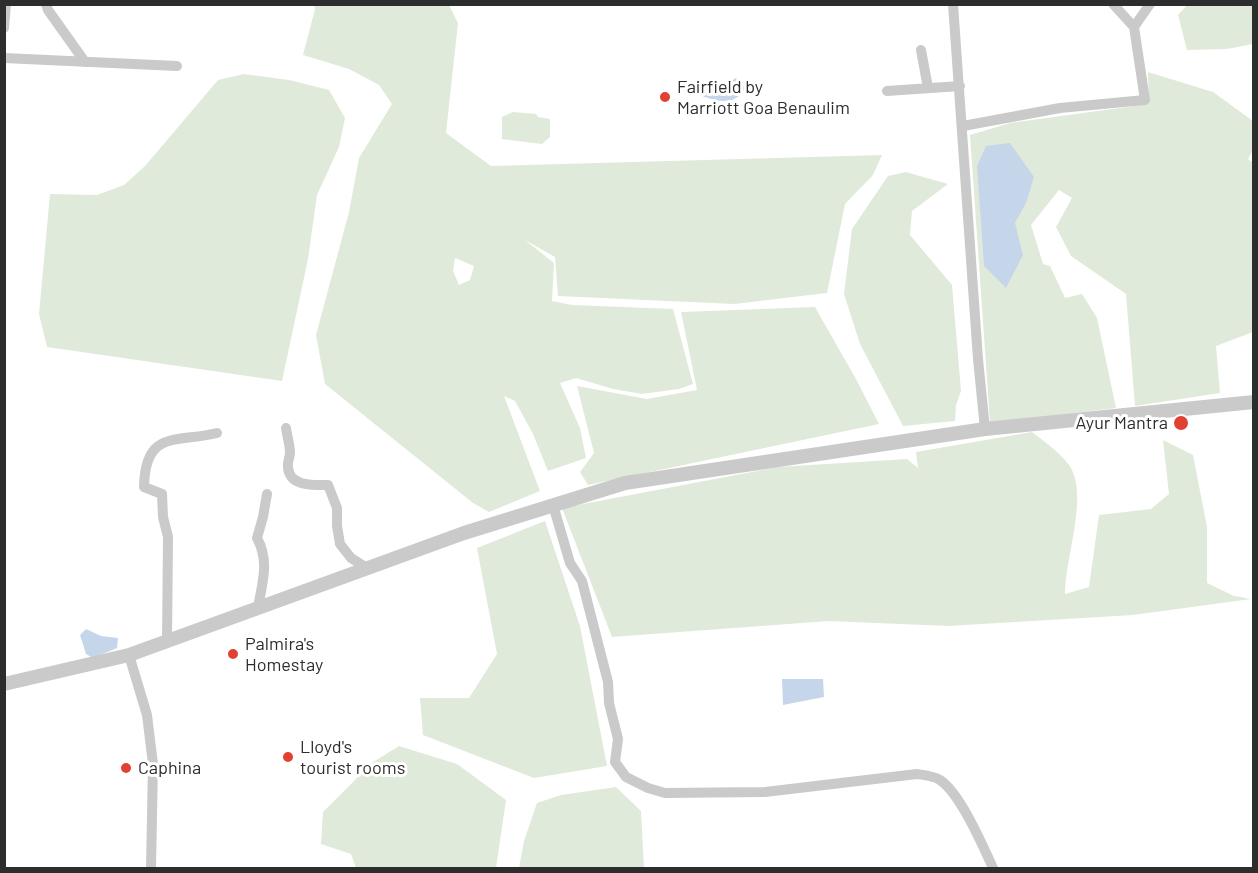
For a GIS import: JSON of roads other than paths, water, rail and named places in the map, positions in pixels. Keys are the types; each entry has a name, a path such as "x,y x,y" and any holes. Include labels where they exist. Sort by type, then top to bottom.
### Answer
{"street":[{"path":"4,28 6,4"},
{"path":"46,4 86,62"},
{"path":"958,4 954,5 978,359 985,429"},
{"path":"963,126 1060,108 1145,100 1134,27 1113,4"},
{"path":"1134,27 1150,4"},
{"path":"921,50 928,88"},
{"path":"4,58 177,66"},
{"path":"887,91 960,86"},
{"path":"4,684 129,655 464,533 625,483 985,429 1254,402"},
{"path":"286,428 290,452 287,466 289,473 294,480 304,485 328,485 337,508 340,544 351,558 367,568"},
{"path":"167,641 168,537 163,517 162,494 144,487 144,473 150,457 161,442 217,433"},
{"path":"258,608 264,571 264,551 257,538 267,494"},
{"path":"553,505 570,562 582,581 608,682 609,703 618,739 615,762 626,777 648,788 665,793 765,792 917,774 938,778 948,786 984,847 993,868"},
{"path":"129,655 147,715 152,755 151,868"}],"water":[{"path":"736,78 743,83 744,90 735,99 723,101 698,94 697,86 710,81 726,84"},
{"path":"1010,143 1034,177 1026,203 1015,223 1023,255 1006,288 984,266 977,166 986,146"},
{"path":"86,629 101,636 118,638 117,648 93,658 86,654 80,635"},
{"path":"782,679 823,679 824,697 783,705"}],"place":[{"name":"Fairfield by Marriott Goa Benaulim","path":"665,97"},
{"name":"Ayur Mantra","path":"1181,423"},
{"name":"Palmira's Homestay","path":"233,654"},
{"name":"Lloyd's tourist rooms","path":"288,757"},
{"name":"Caphina","path":"126,768"}]}
